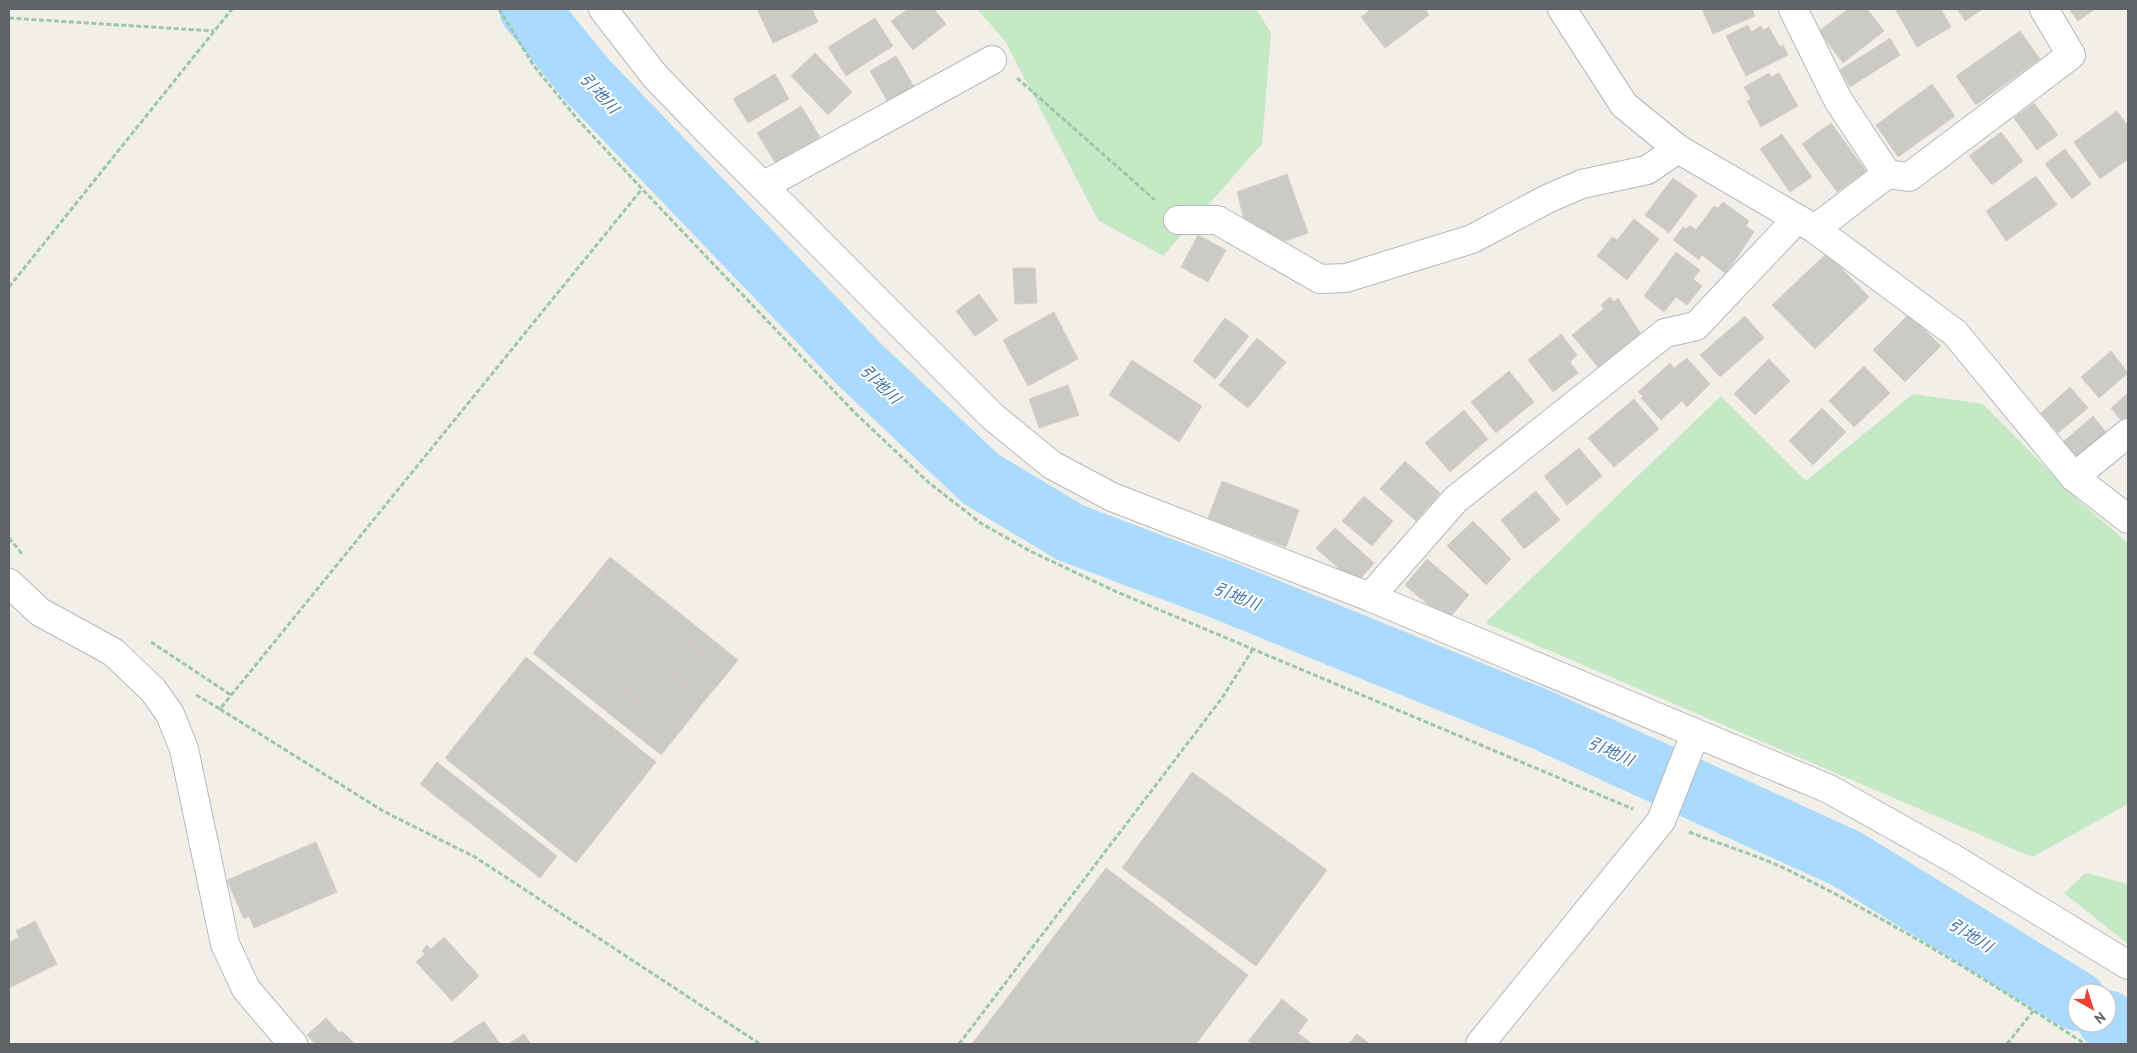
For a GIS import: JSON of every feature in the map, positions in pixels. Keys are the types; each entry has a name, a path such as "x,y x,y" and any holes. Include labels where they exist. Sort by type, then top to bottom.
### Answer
{"street":[{"path":"603,9 654,75 763,186 992,416 1052,465 1112,497 1370,597 1692,741 1829,788 1954,858 2128,965"},
{"path":"1562,9 1624,105 1678,149 1806,224 1955,333 2074,477 2128,519"},
{"path":"1793,9 1838,100 1887,174"},
{"path":"1370,597 1455,500 1665,333 1696,326 1806,224 1887,174 1909,177 2071,55 2044,9"},
{"path":"763,186 992,60"},
{"path":"1178,220 1216,220 1320,279 1346,278 1472,239 1547,199 1582,184 1647,170 1678,149"},
{"path":"2074,477 2128,434"},
{"path":"9,583 40,612 113,652 153,690 170,714 184,749 225,944 246,989 292,1044"},
{"path":"1480,1044 1663,816 1692,741"}],"path":[{"path":"9,287 232,9"},
{"path":"9,18 214,31"},
{"path":"992,60 1022,82 1178,220"},
{"path":"220,709 642,189"},
{"path":"959,1044 1222,698 1253,649"},
{"path":"153,690 177,685 220,709 383,811 475,857 760,1044"},
{"path":"1663,816 1786,870 1888,922 2034,1010 2085,1044"},
{"path":"2007,1044 2034,1010"}],"green space":[{"path":"977,9 1256,9 1271,33 1262,144 1163,256 1098,220 1005,41"},
{"path":"1913,394 1983,404 2078,500 2128,543 2128,804 2032,857 1485,623 1721,396 1806,481"},
{"path":"2086,873 2128,884 2128,944 2064,893"}],"building":[{"path":"757,9 812,9 818,22 773,43"},
{"path":"908,9 934,9 946,24 913,50 891,21"},
{"path":"1371,9 1425,9 1429,15 1385,48 1361,17"},
{"path":"1702,9 1752,9 1755,16 1713,34"},
{"path":"1848,9 1867,9 1884,31 1843,63 1819,31"},
{"path":"1895,9 1941,9 1951,27 1917,47"},
{"path":"1957,9 1983,9 1965,21"},
{"path":"2069,9 2095,9 2078,21"},
{"path":"875,18 893,46 846,76 828,47"},
{"path":"1748,25 1751,32 1761,26 1763,30 1769,27 1780,47 1783,45 1788,55 1746,76 1726,36"},
{"path":"2020,31 2040,59 1976,105 1956,76"},
{"path":"1890,38 1900,55 1850,87 1840,70"},
{"path":"815,53 852,92 828,115 791,76"},
{"path":"896,56 916,90 889,104 870,71"},
{"path":"1769,73 1771,77 1779,73 1798,106 1761,127 1747,101 1751,99 1744,87"},
{"path":"775,74 789,99 748,123 733,99"},
{"path":"1932,84 1955,116 1898,157 1876,125"},
{"path":"2034,103 2058,135 2037,150 2014,118"},
{"path":"801,106 820,137 776,164 757,133"},
{"path":"2117,111 2128,126 2128,159 2100,179 2074,142"},
{"path":"1831,123 1866,171 1837,192 1802,144"},
{"path":"2001,132 2023,161 1992,185 1969,156"},
{"path":"1782,134 1812,177 1790,192 1760,149"},
{"path":"2065,149 2091,184 2072,199 2045,164"},
{"path":"1287,174 1308,233 1286,241 1244,220 1237,192"},
{"path":"2036,176 2057,205 2006,241 1986,211"},
{"path":"1673,178 1697,195 1669,233 1645,215"},
{"path":"1723,202 1749,221 1746,226 1754,232 1726,274 1702,255 1699,260 1673,240 1683,227 1686,229 1690,225 1696,230 1714,206 1718,208"},
{"path":"1634,219 1659,239 1627,280 1597,256 1612,237 1617,240"},
{"path":"1198,235 1226,250 1208,282 1181,267"},
{"path":"1676,252 1700,270 1693,279 1702,286 1687,305 1676,297 1664,312 1644,296"},
{"path":"1827,253 1869,297 1815,349 1772,305"},
{"path":"1013,268 1035,268 1037,303 1015,304"},
{"path":"979,294 998,320 975,336 956,311"},
{"path":"1610,297 1614,302 1618,298 1641,334 1598,367 1572,335 1604,309 1601,305"},
{"path":"1054,312 1078,359 1028,386 1003,340"},
{"path":"1909,314 1941,346 1905,382 1873,350"},
{"path":"1745,316 1764,338 1720,377 1700,355"},
{"path":"1225,318 1249,336 1215,379 1193,361"},
{"path":"1561,334 1577,355 1570,362 1578,373 1553,392 1528,360"},
{"path":"1257,338 1286,362 1248,408 1219,385"},
{"path":"2111,351 2128,373 2099,398 2081,377"},
{"path":"1687,358 1710,384 1687,407 1682,401 1661,420 1638,392 1670,363 1674,368"},
{"path":"1769,359 1790,381 1755,415 1734,394"},
{"path":"1132,360 1202,406 1179,442 1109,395"},
{"path":"1864,366 1890,393 1854,427 1829,401"},
{"path":"1509,371 1534,402 1496,433 1471,402"},
{"path":"1068,385 1079,415 1039,428 1029,399"},
{"path":"2070,387 2088,408 2058,433 2041,413"},
{"path":"2128,393 2128,429 2111,408"},
{"path":"1634,399 1659,429 1614,467 1588,438"},
{"path":"1822,408 1846,432 1813,465 1789,441"},
{"path":"1464,410 1488,439 1450,472 1425,443"},
{"path":"2093,416 2110,437 2081,462 2063,442"},
{"path":"1579,448 1602,476 1567,505 1544,476"},
{"path":"1405,461 1440,493 1416,521 1380,489"},
{"path":"1222,481 1299,510 1286,547 1208,518"},
{"path":"1536,491 1560,520 1524,549 1501,520"},
{"path":"1364,496 1393,521 1372,546 1342,521"},
{"path":"1473,521 1511,559 1486,585 1447,546"},
{"path":"1335,528 1374,563 1356,584 1316,548"},
{"path":"610,557 738,660 727,674 599,571"},
{"path":"1427,559 1469,595 1447,621 1405,585"},
{"path":"599,571 727,674 705,700 578,597"},
{"path":"578,597 705,700 678,734 550,631"},
{"path":"550,631 678,734 661,755 533,653"},
{"path":"526,657 656,762 576,863 445,758"},
{"path":"437,762 557,856 540,878 420,784"},
{"path":"1192,772 1327,870 1256,966 1122,868"},
{"path":"316,842 337,892 254,928 249,916 244,919 227,880"},
{"path":"1106,868 1248,975 1196,1044 972,1044"},
{"path":"35,921 57,964 9,988 9,943 19,937 16,931"},
{"path":"444,937 479,976 452,1001 416,962 425,954 422,951 427,945 431,949"},
{"path":"1282,999 1308,1020 1298,1033 1311,1043 1252,1044 1248,1041"},
{"path":"326,1018 340,1033 342,1031 355,1044 315,1044 307,1035"},
{"path":"484,1021 500,1044 450,1044"},
{"path":"524,1034 531,1044 508,1044"},
{"path":"1357,1034 1370,1044 1348,1044"}],"waterway":[{"name":"引地川","path":"529,9 587,80 861,366 981,479 1071,533 1225,591 1540,719 1847,859 2067,995"},
{"name":"引地川","path":"2117,1026 2128,1033"}]}
